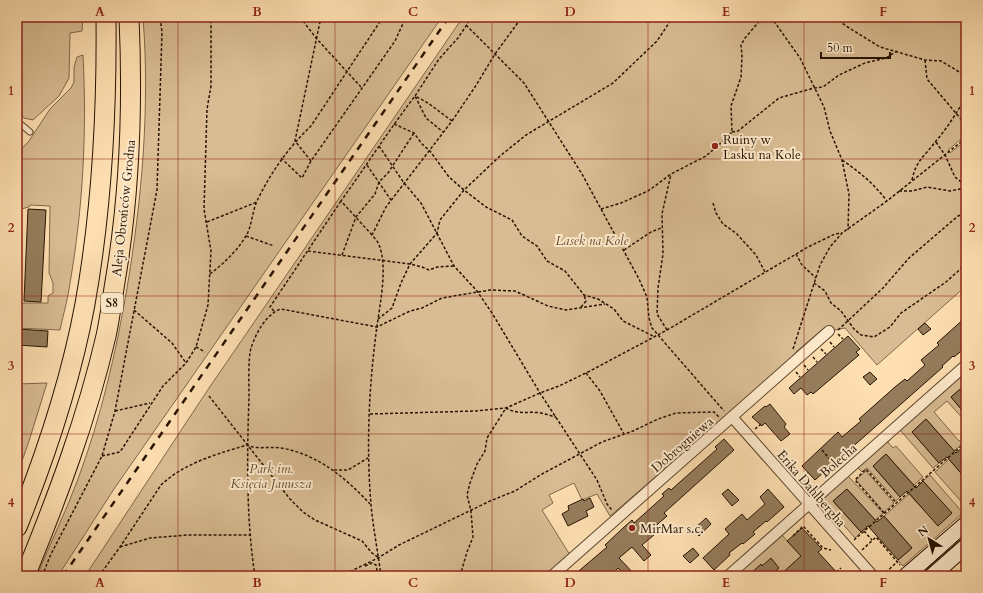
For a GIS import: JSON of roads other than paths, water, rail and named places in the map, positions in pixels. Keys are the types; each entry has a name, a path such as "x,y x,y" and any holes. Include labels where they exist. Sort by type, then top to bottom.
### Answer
{"highway":[{"path":"94,17 105,77"},
{"name":"Aleja Obrońców Grodna","path":"17,527 46,450 75,350 85,305 95,240 102,170 106,17"},
{"name":"Aleja Obrońców Grodna","path":"25,576 56,500 82,422 106,335 120,250 129,172 132,86 129,17"}],"street":[{"name":"Dobrogniewa","path":"552,576 828,331"},
{"name":"Bolecha","path":"728,576 966,365"},
{"name":"Erika Dahlbergha","path":"729,420 809,504 873,576"},
{"path":"905,572 966,524"},
{"path":"932,576 966,546"}],"lane":[{"path":"17,121 30,132"}],"tram line":[{"path":"918,576 966,533"}],"railway":[{"path":"63,576 449,17"}],"place":[{"name":"Ruiny w Lasku na Kole","path":"715,146"},
{"name":"MirMar s.c.","path":"632,528"}],"park label":[{"name":"Lasek na Kole","path":"592,240"},
{"name":"Park im. Księcia Janusza","path":"271,476"}]}
